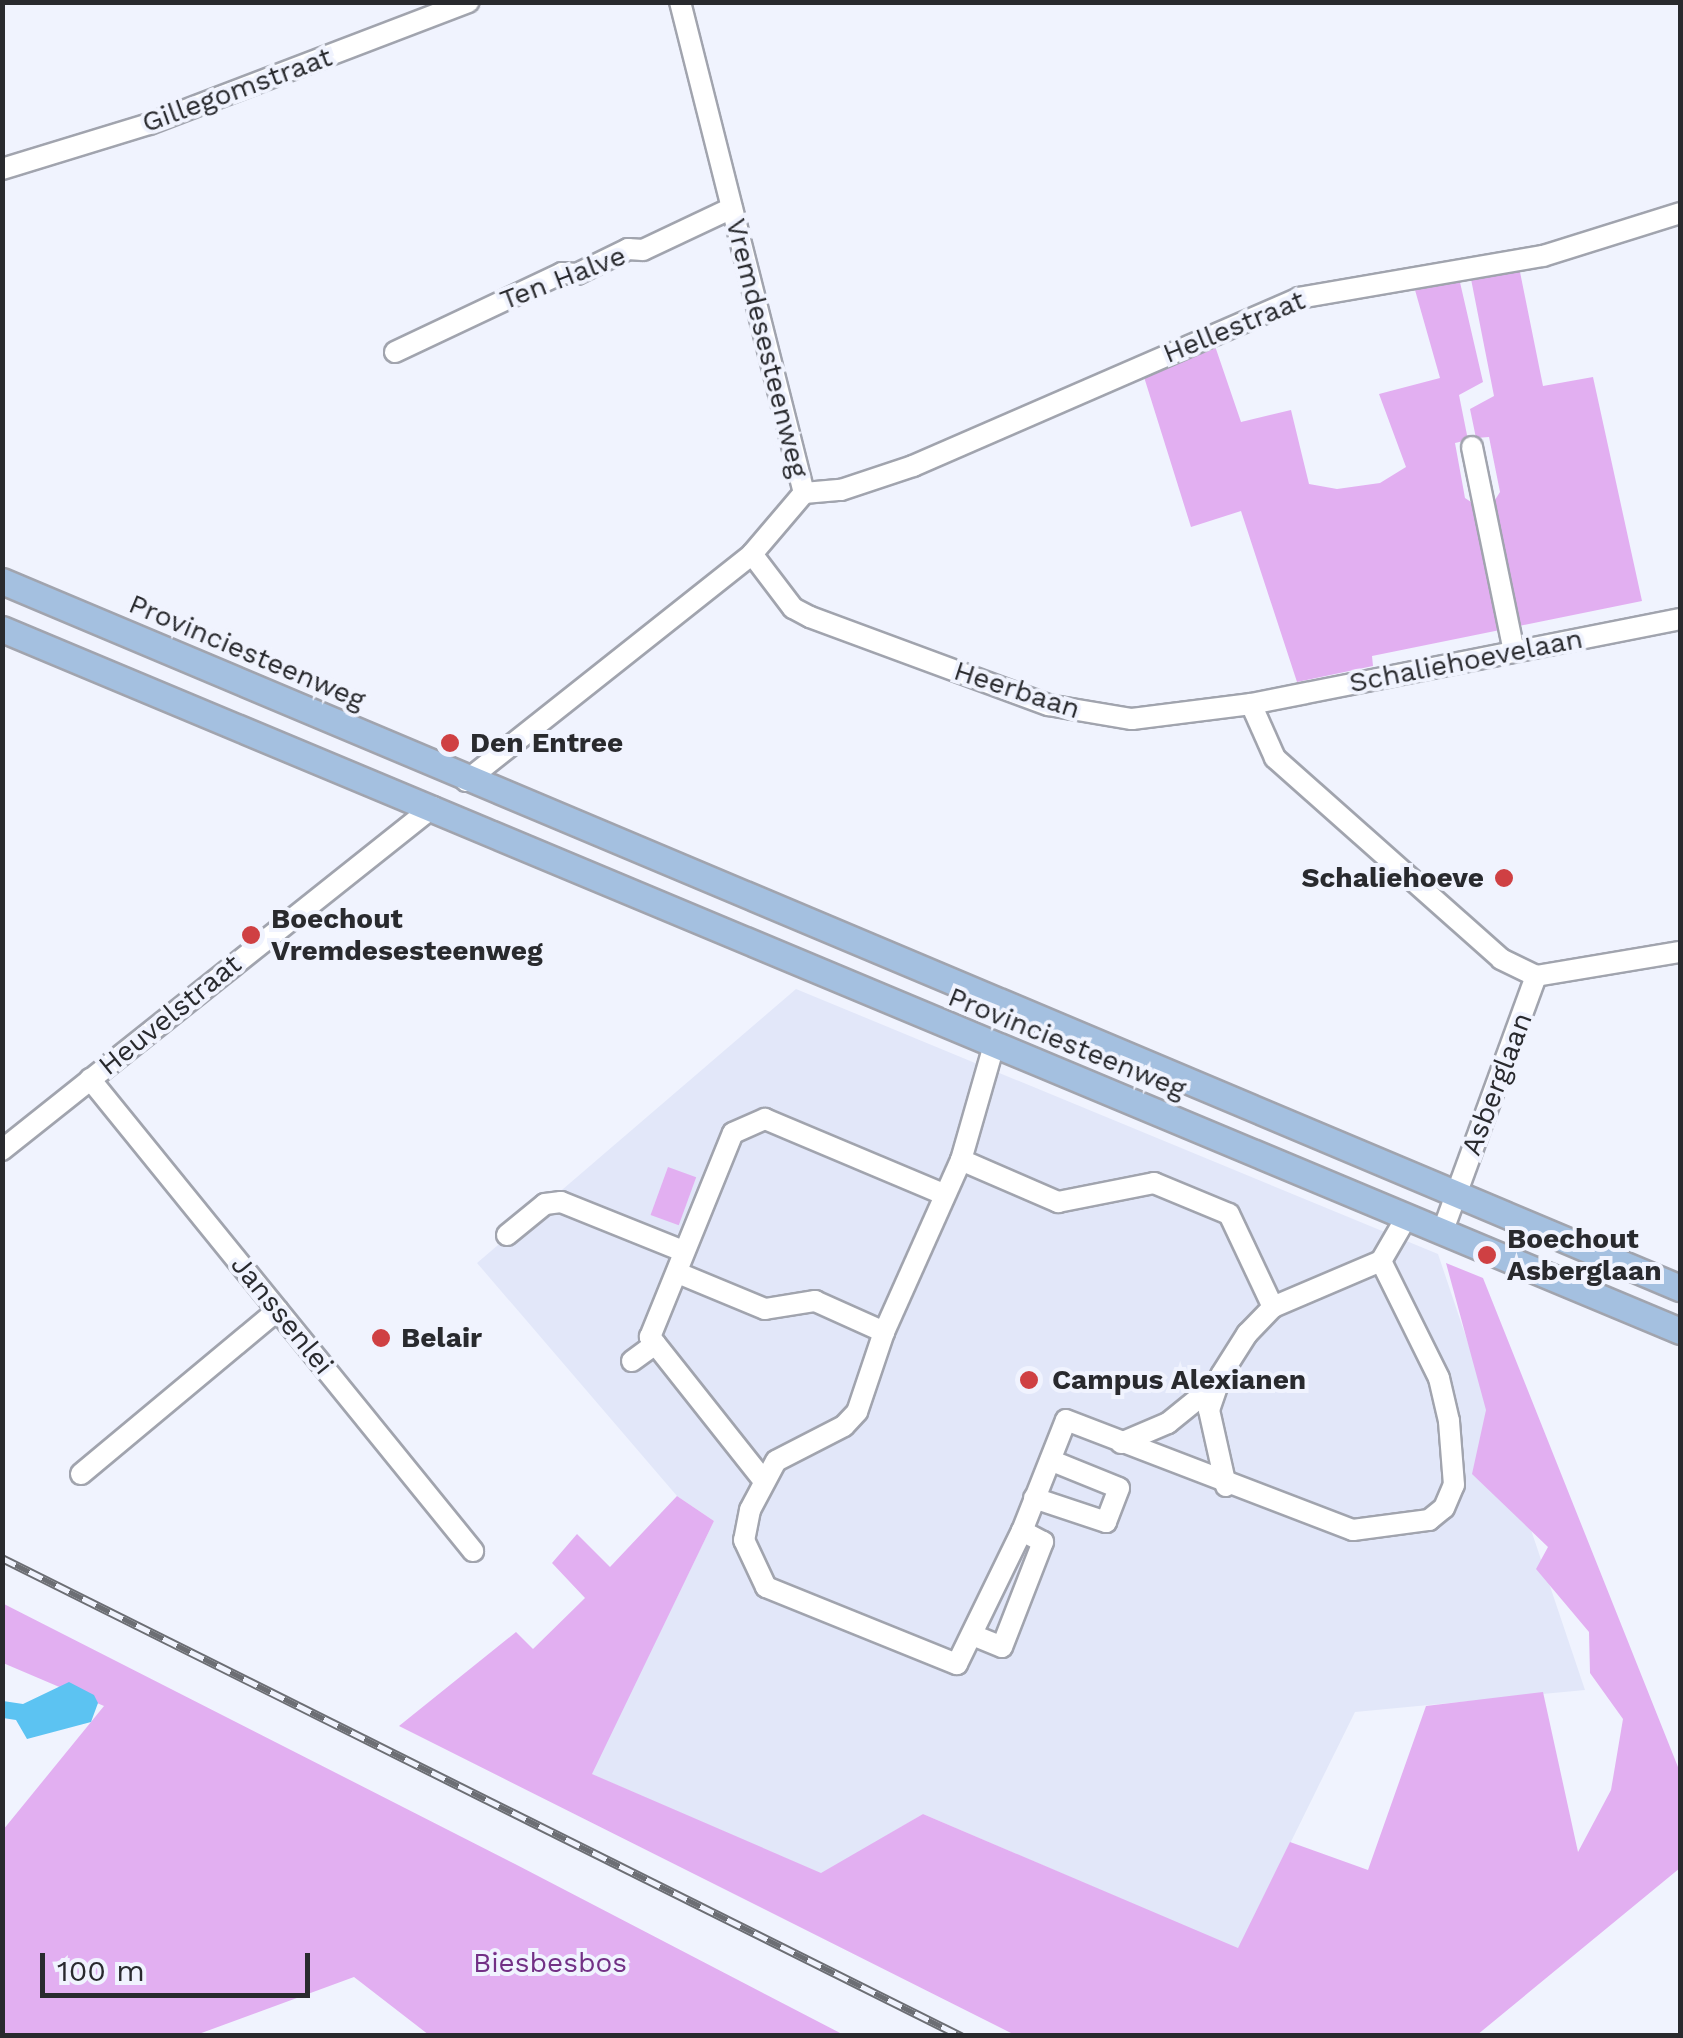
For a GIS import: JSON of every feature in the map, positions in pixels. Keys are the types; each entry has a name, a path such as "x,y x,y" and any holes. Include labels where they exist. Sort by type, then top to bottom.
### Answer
{"main road":[{"name":"Provinciesteenweg","path":"2,581 466,781 1454,1190 1680,1288"},
{"name":"Provinciesteenweg","path":"2,629 1680,1330"},
{"path":"433,807 466,781"}],"street":[{"name":"Gillegomstraat","path":"2,168 149,124 469,2"},
{"name":"Vremdesesteenweg","path":"466,781 752,554 804,494 680,2"},
{"name":"Ten Halve","path":"395,352 562,273 577,274 628,249 643,250 732,208"},
{"name":"Hellestraat","path":"804,494 842,490 913,466 1299,298 1543,256 1680,213"},
{"path":"1472,447 1514,652"},
{"name":"Heerbaan","path":"752,554 793,608 1048,705 1132,718 1251,704"},
{"name":"Schaliehoevelaan","path":"1251,704 1680,619"},
{"path":"1251,704 1285,768 1471,939 1536,976 1680,952"},
{"name":"Heuvelstraat","path":"2,1150 433,807"},
{"name":"Asberglaan","path":"1442,1233 1454,1190 1536,976"},
{"path":"994,1045 961,1160 884,1332 856,1412 844,1426 776,1461 764,1482 744,1540 766,1586 957,1664 975,1636 1022,1531 1066,1420 1226,1486 1354,1530 1428,1520 1444,1508 1454,1485 1455,1458 1439,1378 1381,1261"},
{"name":"Janssenlei","path":"90,1079 472,1552"},
{"path":"764,1482 650,1337 733,1133 750,1121 776,1123 943,1194"},
{"path":"961,1160 1058,1202 1154,1183 1230,1214 1274,1307"},
{"path":"507,1235 544,1204 561,1202 684,1251"},
{"path":"1226,1486 1209,1410 1218,1383 1247,1334 1274,1307 1381,1261 1406,1218"},
{"path":"678,1274 765,1309 814,1301 884,1332"},
{"path":"81,1474 278,1310"},
{"path":"632,1362 655,1344"},
{"path":"1121,1443 1168,1424 1218,1383"},
{"path":"1034,1498 1106,1522 1119,1488 1050,1460"}],"shaded area":[{"name":"Campus Alexianen","path":"796,989 1438,1254 1585,1690 1355,1712 1238,1949 923,1814 822,1874 591,1774 714,1521 677,1496 477,1263"}],"green space":[{"path":"1519,267 1543,386 1593,377 1642,601 1519,626 1493,503 1500,492 1489,437 1476,438 1470,409 1494,396 1471,279"},
{"path":"1459,278 1483,382 1459,395 1468,440 1455,443 1465,498 1477,506 1500,630 1372,656 1373,666 1297,682 1241,511 1191,527 1144,377 1215,346 1241,422 1291,410 1309,484 1337,489 1380,483 1406,467 1379,394 1440,378 1415,290"},
{"path":"668,1167 696,1177 679,1225 651,1215"},
{"path":"1446,1263 1483,1278 1680,1772 1680,1868 1477,2035 1015,2035 399,1726 516,1632 533,1649 585,1598 552,1563 577,1534 610,1567 677,1496 714,1521 592,1774 821,1873 923,1814 1238,1948 1290,1842 1368,1870 1426,1706 1543,1692 1578,1852 1611,1790 1623,1719 1590,1673 1589,1632 1536,1569 1548,1547 1472,1474 1486,1410"},
{"name":"Biesbesbos","path":"2,1603 844,2035 429,2035 354,1977 196,2035 3,2035 3,1830 104,1706 3,1663"}],"water":[{"path":"69,1682 94,1695 98,1703 91,1722 27,1739 16,1720 3,1718 3,1701 23,1704"}],"railway":[{"path":"2,1558 961,2036"}],"place":[{"name":"Den Entree","path":"450,743"},
{"name":"Schaliehoeve","path":"1504,878"},
{"name":"Boechout Vremdesesteenweg","path":"251,935"},
{"name":"Boechout Asberglaan","path":"1487,1255"},
{"name":"Belair","path":"381,1338"},
{"name":"Campus Alexianen","path":"1029,1380"}]}
